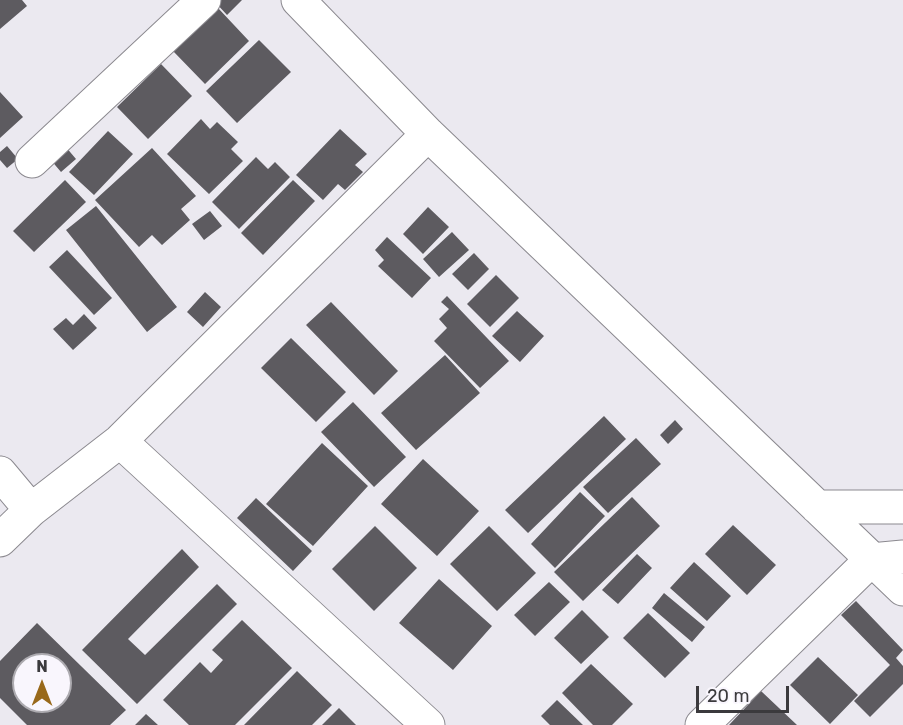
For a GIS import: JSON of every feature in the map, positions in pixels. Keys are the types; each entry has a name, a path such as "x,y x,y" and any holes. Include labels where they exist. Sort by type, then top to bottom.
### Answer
{"street":[{"path":"32,161 204,0"},
{"path":"298,0 428,134 903,590"},
{"path":"0,540 31,510 120,441 428,134"},
{"path":"120,441 420,723"},
{"path":"0,473 31,510"},
{"path":"817,507 903,507"},
{"path":"702,725 871,560 903,557"}],"building":[{"path":"0,0 22,0 27,6 0,29"},
{"path":"219,0 242,0 227,15 216,3"},
{"path":"218,8 249,41 205,84 173,51"},
{"path":"259,40 291,72 237,123 206,91"},
{"path":"161,64 192,96 148,139 117,107"},
{"path":"0,92 23,117 0,138"},
{"path":"201,119 210,129 217,122 238,142 231,149 243,161 209,194 167,154"},
{"path":"340,129 367,154 355,165 363,172 345,190 338,184 323,200 296,175"},
{"path":"108,131 133,154 94,195 69,172"},
{"path":"7,146 18,159 7,168 0,160 0,152"},
{"path":"65,146 76,159 61,172 50,159"},
{"path":"152,148 196,196 181,209 190,220 162,245 152,235 139,247 95,200"},
{"path":"256,157 268,169 275,162 290,177 239,229 212,202"},
{"path":"65,180 86,202 34,252 13,231"},
{"path":"293,180 315,201 263,255 241,233"},
{"path":"96,206 177,307 147,332 66,230"},
{"path":"428,207 449,227 423,254 403,234"},
{"path":"210,211 222,226 204,240 192,224"},
{"path":"452,232 469,250 439,277 423,259"},
{"path":"387,237 431,278 412,298 378,266 384,260 375,250"},
{"path":"67,250 112,298 94,315 49,267"},
{"path":"474,253 489,269 468,290 452,274"},
{"path":"496,275 519,298 490,327 467,304"},
{"path":"205,292 221,307 203,327 187,312"},
{"path":"447,296 509,361 480,388 434,341 447,328 439,319 449,309 441,302"},
{"path":"331,302 398,371 374,395 306,325"},
{"path":"517,311 544,336 520,362 492,336"},
{"path":"84,314 97,328 73,350 53,329 66,318 73,325"},
{"path":"291,338 346,392 316,422 261,368"},
{"path":"445,355 480,393 416,450 381,413"},
{"path":"353,402 406,457 374,487 321,432"},
{"path":"604,416 626,439 528,533 505,510"},
{"path":"675,420 683,429 668,444 660,435"},
{"path":"636,438 661,464 608,513 583,487"},
{"path":"322,443 368,486 313,546 266,504"},
{"path":"423,459 479,511 437,556 381,504"},
{"path":"580,492 605,516 555,568 531,544"},
{"path":"632,497 660,526 583,601 554,572"},
{"path":"256,498 312,551 293,571 237,518"},
{"path":"733,525 776,565 747,595 705,554"},
{"path":"375,526 417,568 374,611 332,569"},
{"path":"489,526 536,573 497,611 450,564"},
{"path":"182,549 199,567 128,639 145,655 217,584 237,604 137,704 82,650"},
{"path":"637,554 652,568 618,604 602,590"},
{"path":"694,562 731,596 707,621 670,588"},
{"path":"439,579 492,626 453,670 399,623"},
{"path":"549,582 570,602 535,636 514,615"},
{"path":"664,593 705,627 692,642 652,608"},
{"path":"856,601 903,650 896,658 903,666 903,684 870,717 854,701 890,665 841,615"},
{"path":"582,610 609,637 581,664 554,638"},
{"path":"648,613 690,653 665,678 623,638"},
{"path":"242,620 292,668 235,725 189,725 163,700 200,662 211,673 223,660 212,650"},
{"path":"37,623 68,653 12,653 12,710 0,698 0,661"},
{"path":"72,657 126,710 110,725 27,725 15,713 72,713"},
{"path":"818,657 858,695 830,724 790,685"},
{"path":"591,664 633,704 612,725 593,725 562,693"},
{"path":"297,671 332,705 312,725 244,725"},
{"path":"761,691 797,725 729,725"},
{"path":"557,700 583,725 550,725 541,716"},
{"path":"339,708 356,725 322,725"},
{"path":"146,714 158,725 135,725"}]}
